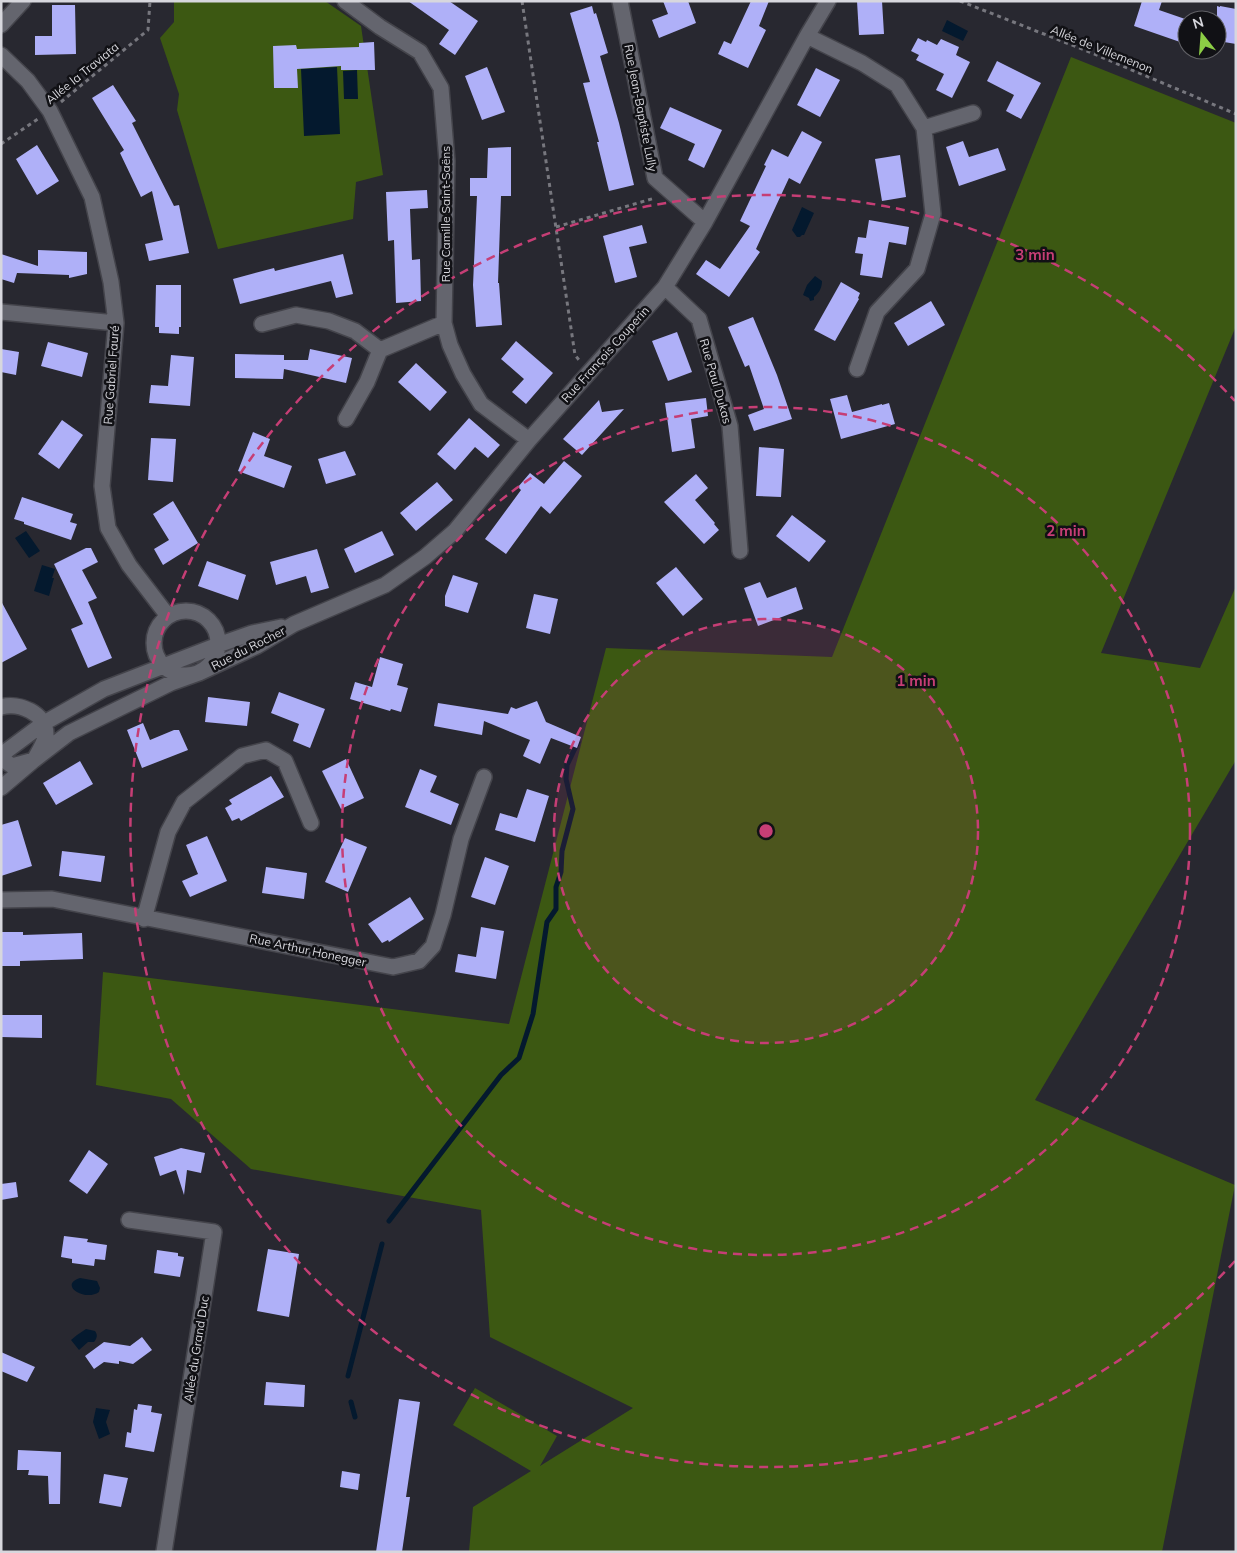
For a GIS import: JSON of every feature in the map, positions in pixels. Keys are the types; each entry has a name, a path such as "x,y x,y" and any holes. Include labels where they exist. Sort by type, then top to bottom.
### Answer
{"street":[{"path":"1,25 23,1"},
{"name":"Rue Camille Saint-Saëns","path":"344,1 380,27 420,52 441,88 447,162 444,323 450,345 463,374 481,404 529,440"},
{"name":"Rue Jean-Baptiste Lully","path":"620,1 655,178 705,222"},
{"name":"Rue François Couperin","path":"294,624 386,585 425,557 454,531 529,440 665,287 705,222 828,1"},
{"path":"807,36 862,63 897,85 924,128 933,214 917,269 877,312 857,369"},
{"name":"Rue Gabriel Fauré","path":"1,54 28,80 50,111 92,197 111,282 116,323 102,486 108,528 129,565 168,616"},
{"path":"924,128 973,113"},
{"name":"Rue Paul Dukas","path":"665,287 699,320 730,426 740,550"},
{"path":"1,312 116,323"},
{"path":"262,324 296,315 329,321 355,331 380,350"},
{"path":"346,419 367,382 380,350 444,323"},
{"path":"182,611 204,616 214,626 218,645 212,661 199,672 191,675 176,674 163,665 157,656 154,641 156,631 161,623 168,616 182,611"},
{"name":"Rue du Rocher","path":"1,756 44,723 104,688 252,633 294,624"},
{"name":"Rue du Rocher","path":"1,788 69,733 171,684 257,646 294,624"},
{"path":"1,707 10,705 30,710 44,723 46,736 34,760 12,766 1,756"},
{"path":"144,918 168,832 184,802 242,756 266,750 285,761 311,823"},
{"name":"Rue Arthur Honegger","path":"1,900 52,899 393,967 419,961 433,946 443,915 461,839 484,777"},
{"name":"Allée du Grand Duc","path":"129,1220 214,1232 164,1552"}],"path":[{"name":"Allée la Traviata","path":"1,144 50,111 148,30 150,1"},
{"path":"522,1 575,355 589,373"},
{"name":"Allée de Villemenon","path":"960,1 1087,51 1236,114"},
{"path":"556,227 672,193"}],"green space":[{"path":"174,1 325,1 361,26 383,175 356,182 353,219 218,249 177,110 179,94 160,38 174,22"},
{"path":"1071,57 1236,123 1236,326 1101,653 1200,668 1236,586 1236,760 1035,1100 1235,1185 1162,1552 469,1552 473,1507 531,1471 453,1425 475,1388 557,1436 540,1466 633,1408 490,1337 481,1210 251,1169 171,1099 96,1085 103,972 509,1024 606,648 832,657"}],"water":[{"path":"947,20 968,31 963,41 942,31"},
{"path":"337,67 340,134 304,136 301,69"},
{"path":"357,70 358,99 344,99 343,71"},
{"path":"802,207 814,213 804,235 797,237 792,230"},
{"path":"815,276 822,281 821,286 814,300 810,301 809,298 803,295 807,285"},
{"path":"26,531 40,551 29,558 15,538"},
{"path":"42,565 55,569 49,596 34,591"},
{"path":"80,1278 97,1281 100,1288 99,1292 87,1295 76,1291 72,1285 74,1281"},
{"path":"86,1329 95,1331 97,1334 96,1338 94,1342 88,1342 79,1350 71,1340"},
{"path":"96,1408 110,1410 106,1422 110,1434 99,1439 93,1422"}],"building":[{"path":"408,1 449,1 478,21 455,55 439,44 449,30"},
{"path":"663,1 688,1 696,23 659,38 652,20 668,14"},
{"path":"751,1 769,1 759,26 766,30 748,68 718,54 724,41 731,44"},
{"path":"857,1 882,1 884,34 859,35"},
{"path":"1142,1 1162,1 1159,10 1177,16 1177,41 1134,26"},
{"path":"52,5 75,5 76,54 35,55 35,36 52,36"},
{"path":"592,6 594,14 596,13 608,53 600,56 634,185 609,191 597,142 599,142 583,83 590,82 570,13"},
{"path":"1217,6 1236,9 1236,44 1227,42 1227,10 1217,10"},
{"path":"918,38 937,45 941,39 959,47 956,55 970,62 952,98 936,90 944,74 916,60 919,55 911,51"},
{"path":"374,42 375,70 341,70 341,66 297,69 298,88 274,88 273,46 296,45 297,49 359,47 359,43"},
{"path":"997,61 1041,83 1021,119 1006,111 1014,95 987,81"},
{"path":"487,67 505,112 482,120 465,76"},
{"path":"816,68 840,80 820,117 797,105"},
{"path":"113,85 136,121 132,123 174,206 179,205 189,253 149,261 145,244 163,240 152,191 141,197 120,153 124,150 92,98"},
{"path":"670,107 722,130 704,168 688,160 695,144 660,128"},
{"path":"802,131 822,142 800,184 789,178 756,249 760,252 729,297 696,274 706,260 720,269 750,226 740,221 772,149 788,157"},
{"path":"963,141 969,157 998,148 1006,170 959,186 946,147"},
{"path":"37,145 59,181 37,195 16,159"},
{"path":"511,147 511,196 501,196 498,283 502,325 476,327 473,285 477,196 470,196 470,178 487,178 488,148"},
{"path":"900,155 906,197 882,201 875,159"},
{"path":"427,190 428,208 410,209 412,260 420,259 421,301 396,303 394,240 388,241 386,192"},
{"path":"869,220 909,227 906,245 889,242 882,278 860,275 863,254 855,253 858,237 866,238"},
{"path":"642,225 647,243 629,247 637,277 615,283 603,236"},
{"path":"38,250 87,252 87,274 69,278 69,275 17,273 14,283 1,279 1,254 38,266"},
{"path":"343,254 353,294 336,298 331,281 240,304 233,279 274,268 275,271"},
{"path":"841,282 860,293 859,299 835,341 814,330"},
{"path":"156,285 181,285 181,327 179,327 179,334 159,333 159,327 155,327"},
{"path":"931,301 945,325 908,346 894,323"},
{"path":"753,317 777,375 792,419 754,431 748,415 764,409 749,365 745,367 728,327"},
{"path":"677,332 692,372 668,381 652,341"},
{"path":"516,341 553,373 526,404 512,392 524,379 501,359"},
{"path":"48,342 88,353 82,377 41,366"},
{"path":"1,349 19,352 16,375 1,372"},
{"path":"310,349 352,358 346,383 284,369 283,379 235,378 235,354 284,355 284,360 308,360"},
{"path":"171,355 194,357 190,406 149,403 151,385 168,386"},
{"path":"416,363 447,392 430,411 398,382"},
{"path":"847,395 852,412 889,403 895,424 841,439 830,399"},
{"path":"706,398 708,416 691,419 695,448 672,452 665,403"},
{"path":"599,400 602,412 624,409 582,455 563,439"},
{"path":"469,418 500,445 488,458 475,447 455,470 437,454"},
{"path":"62,420 83,435 59,469 38,454"},
{"path":"253,432 270,439 264,456 292,466 284,488 238,471"},
{"path":"151,438 176,439 173,482 148,480"},
{"path":"759,447 784,449 781,497 756,496"},
{"path":"345,451 356,475 326,484 318,459"},
{"path":"564,461 582,476 550,514 541,506 506,554 485,539 521,490 518,487 530,473 544,484"},
{"path":"696,474 708,488 695,500 719,530 704,544 664,502"},
{"path":"437,482 453,500 416,531 400,513"},
{"path":"22,497 73,514 70,522 77,524 71,540 14,519"},
{"path":"173,501 198,543 163,565 154,549 169,540 153,514"},
{"path":"792,515 826,541 809,562 776,536"},
{"path":"382,531 394,555 355,573 344,549"},
{"path":"86,548 91,548 98,562 82,570 97,598 88,602 112,658 88,668 71,629 83,624 54,564"},
{"path":"317,549 329,588 311,593 306,576 276,585 270,562"},
{"path":"207,561 246,575 238,600 198,586"},
{"path":"676,567 703,599 683,616 656,583"},
{"path":"453,575 478,583 468,613 445,606 445,596"},
{"path":"760,582 767,598 796,587 803,609 758,626 744,588"},
{"path":"534,594 558,599 550,634 526,628"},
{"path":"1,601 27,649 1,663"},
{"path":"380,657 403,664 397,685 408,688 401,712 391,709 390,711 350,699 355,682 372,687"},
{"path":"279,692 325,709 310,748 293,741 299,724 271,713"},
{"path":"208,697 250,702 247,726 205,722"},
{"path":"537,701 546,722 581,737 577,748 551,738 540,764 523,756 530,740 484,721 482,735 434,726 438,703 508,714 511,707 516,709"},
{"path":"143,723 150,740 174,730 179,730 188,750 142,768 127,730"},
{"path":"346,759 364,798 341,809 322,771"},
{"path":"80,761 93,784 56,805 43,783"},
{"path":"420,769 437,776 430,792 459,804 451,825 405,807"},
{"path":"271,776 284,797 241,821 239,818 232,821 225,808 232,804 229,800"},
{"path":"527,789 549,796 535,842 495,830 500,813 517,818"},
{"path":"18,820 32,866 1,876 1,825"},
{"path":"207,836 227,881 190,897 182,881 198,874 186,845"},
{"path":"345,838 367,847 348,892 325,882"},
{"path":"62,851 105,856 101,882 59,876"},
{"path":"485,857 509,866 495,905 471,897"},
{"path":"266,867 307,873 304,899 262,893"},
{"path":"410,897 424,919 389,942 388,940 382,943 368,924"},
{"path":"481,927 504,931 496,979 455,972 458,954 476,957"},
{"path":"1,932 23,932 23,935 82,933 83,959 20,961 20,966 1,966"},
{"path":"1,1015 42,1015 42,1038 1,1037"},
{"path":"181,1148 205,1153 201,1173 187,1170 184,1195 176,1170 160,1176 154,1157"},
{"path":"89,1150 108,1164 87,1194 69,1181"},
{"path":"16,1182 18,1197 1,1200 1,1184"},
{"path":"64,1236 88,1239 87,1242 107,1245 105,1260 95,1259 94,1266 72,1263 72,1259 61,1257"},
{"path":"268,1249 299,1254 289,1317 257,1311"},
{"path":"157,1250 178,1253 178,1256 184,1257 180,1277 154,1273"},
{"path":"142,1337 152,1350 133,1364 119,1361 119,1364 104,1362 94,1369 85,1356 104,1342 130,1346"},
{"path":"1,1352 35,1367 27,1382 1,1371"},
{"path":"266,1382 305,1385 304,1407 264,1405"},
{"path":"399,1399 420,1402 406,1497 410,1497 402,1552 376,1552"},
{"path":"138,1404 152,1406 151,1412 162,1414 154,1452 125,1447 127,1432 131,1433 134,1409 137,1410"},
{"path":"18,1450 61,1452 60,1504 49,1504 48,1476 28,1475 29,1470 17,1470"},
{"path":"342,1471 360,1474 358,1490 340,1487"},
{"path":"104,1474 128,1478 121,1507 99,1503"}],"waterway":[{"path":"389,1221 501,1075 519,1058 533,1014 547,922 556,909 556,887 561,872 562,851 573,809 566,779 567,765 578,742"},
{"path":"348,1376 382,1244"},
{"path":"351,1402 355,1417"}]}
